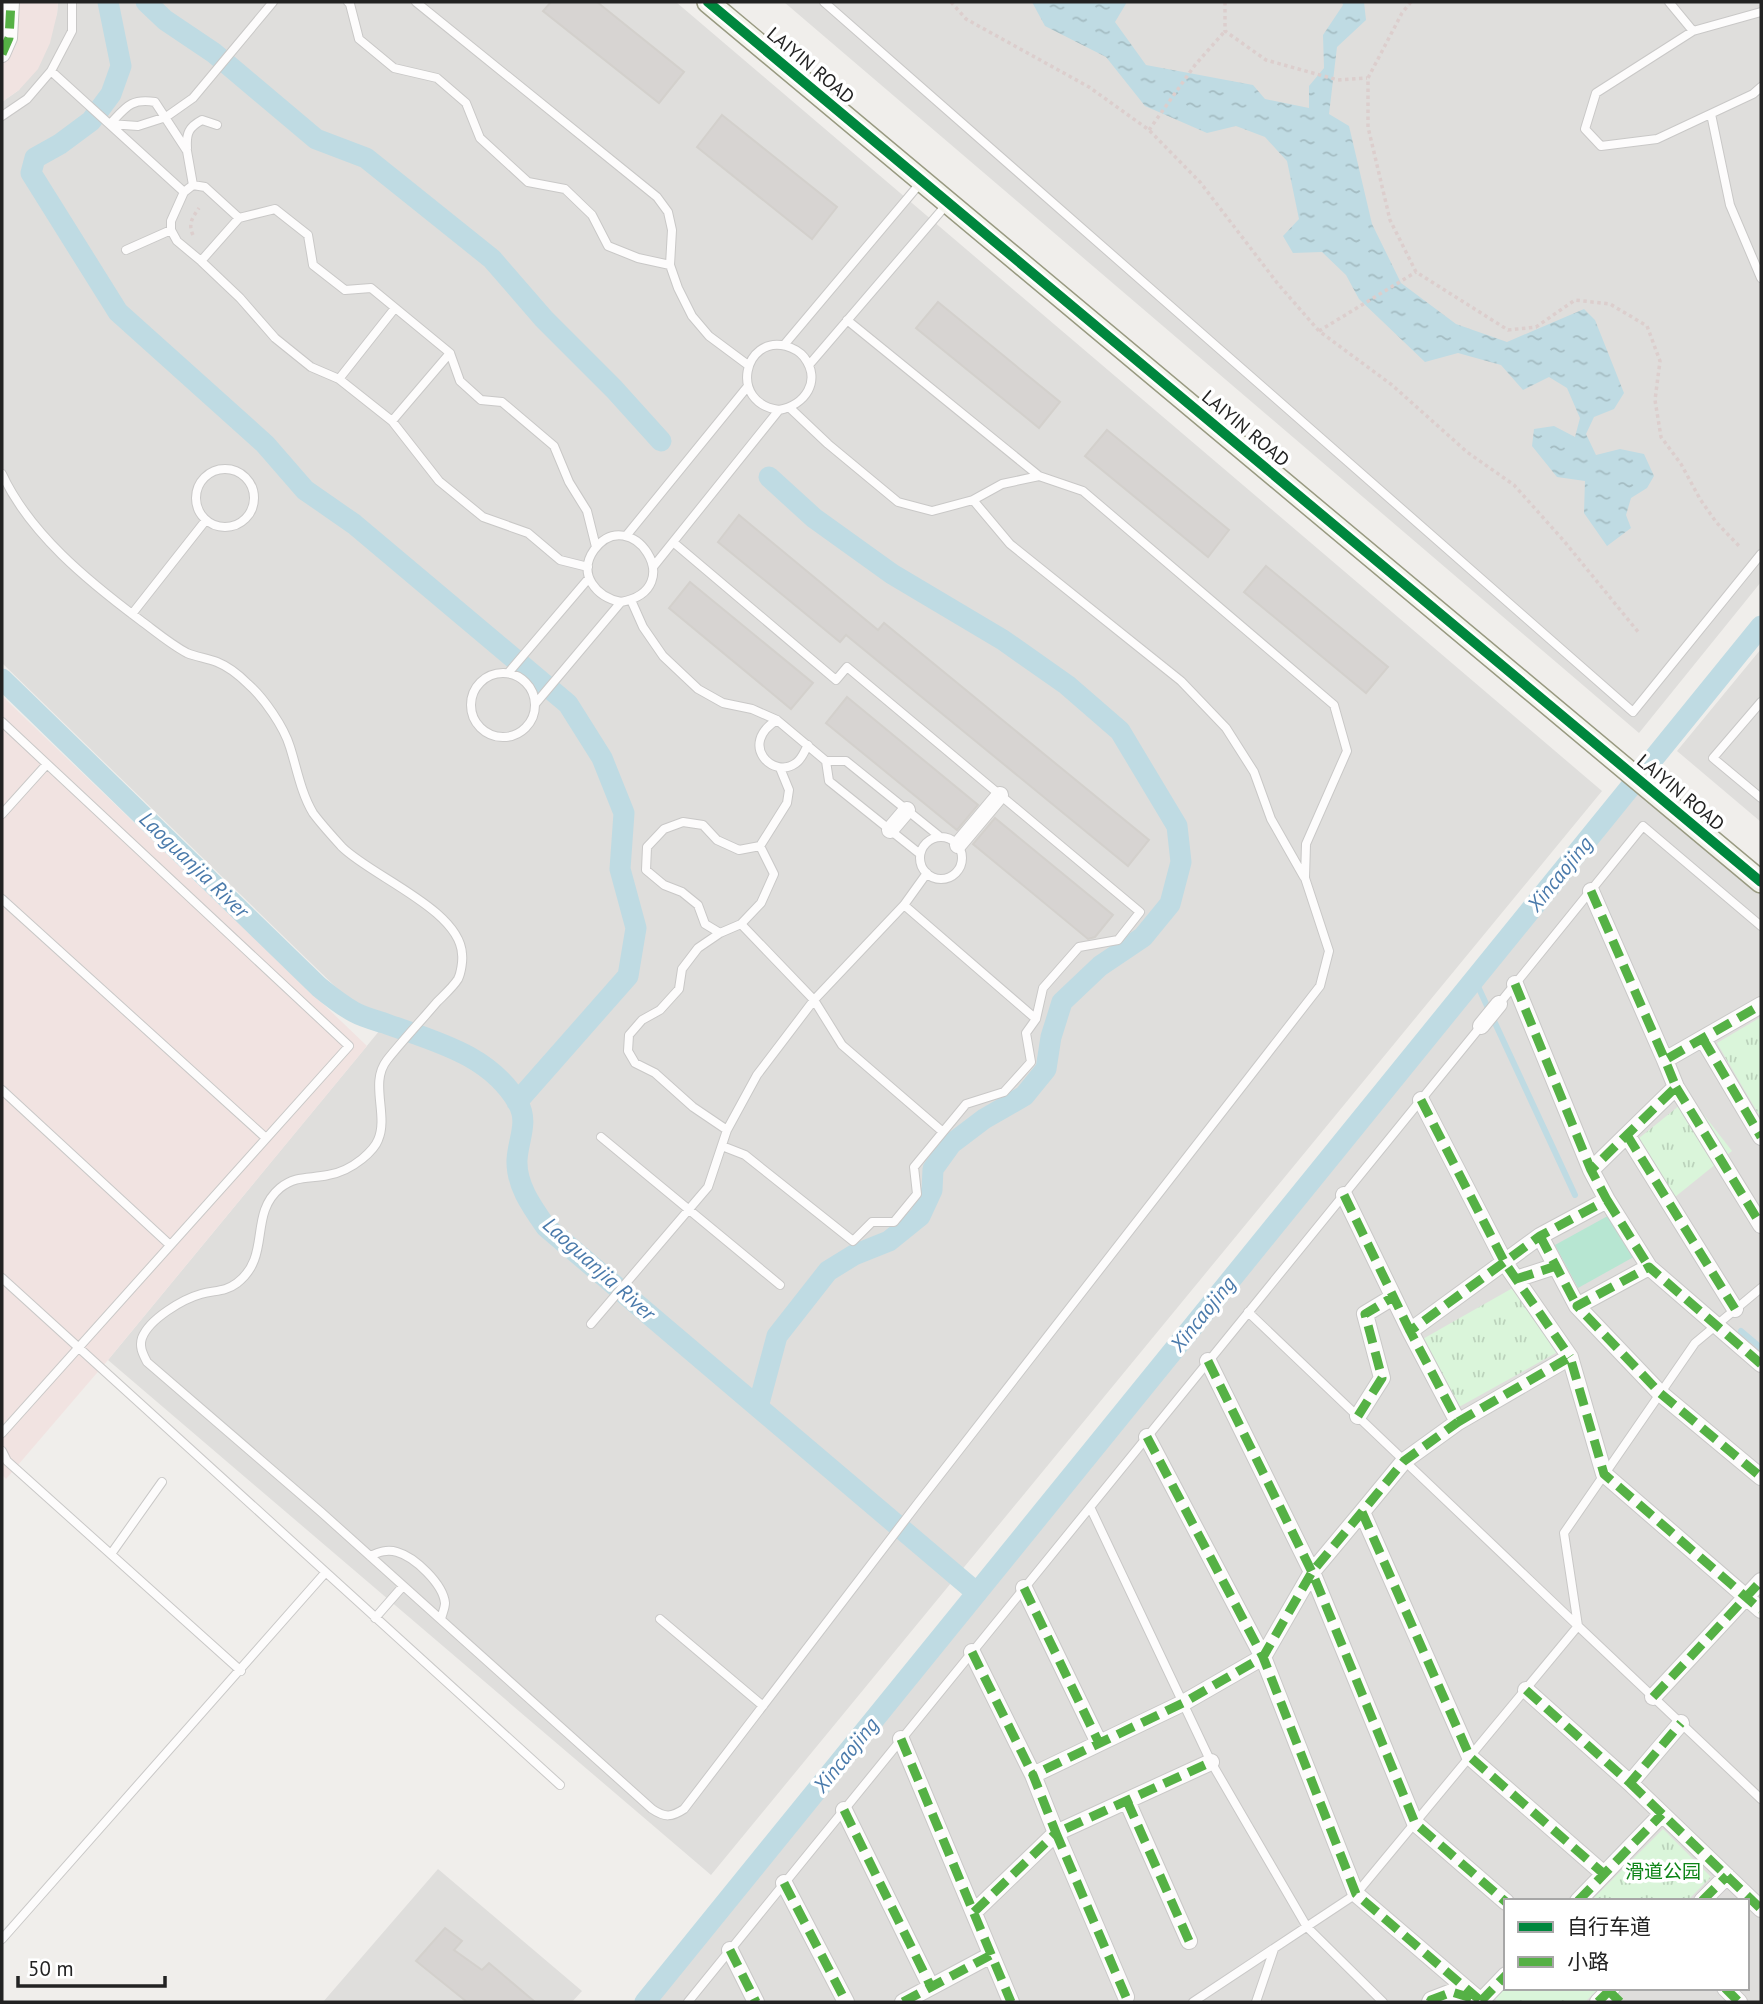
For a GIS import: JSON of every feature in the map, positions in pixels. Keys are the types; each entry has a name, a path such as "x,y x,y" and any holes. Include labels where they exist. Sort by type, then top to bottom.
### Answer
{"street":[{"path":"2,54 9,38 11,2"},
{"name":"LAIYIN ROAD","path":"708,2 1761,882"},
{"path":"958,845 1000,795"},
{"path":"890,830 907,810"},
{"path":"1591,891 1676,1087 1761,1225"},
{"path":"1515,984 1591,1170 1648,1267 1761,1364"},
{"path":"1665,1060 1761,1005"},
{"path":"1703,1038 1761,1137"},
{"path":"1591,1170 1676,1087"},
{"path":"1421,1100 1505,1264 1570,1357 1604,1474 1761,1610"},
{"path":"1627,1135 1735,1309"},
{"path":"1344,1195 1458,1422"},
{"path":"1410,1331 1540,1236 1607,1200"},
{"path":"1540,1236 1577,1306 1660,1393 1761,1477"},
{"path":"1516,1279 1556,1266"},
{"path":"1577,1306 1648,1267"},
{"path":"1358,1416 1382,1378 1365,1314 1393,1297"},
{"path":"1033,1774 1183,1703 1263,1657 1312,1572 1404,1461 1458,1422 1570,1357"},
{"path":"1208,1362 1312,1572 1415,1823 1504,1900"},
{"path":"1147,1437 1263,1657 1356,1894 1482,2002"},
{"path":"1362,1512 1470,1757 1604,1874"},
{"path":"1653,1697 1761,1581"},
{"path":"1024,1588 1099,1743"},
{"path":"972,1652 1033,1774 1126,1997"},
{"path":"1526,1690 1630,1783 1761,1909"},
{"path":"1630,1783 1681,1723"},
{"path":"901,1739 1011,2002"},
{"path":"974,1912 1056,1833 1211,1762"},
{"path":"1127,1801 1189,1941"},
{"path":"844,1810 931,1987"},
{"path":"1580,1899 1662,1814"},
{"path":"1704,1899 1727,1876"},
{"path":"784,1883 846,2002"},
{"path":"730,1950 757,2002"},
{"path":"903,2002 991,1955"},
{"path":"1482,2002 1504,1977"},
{"path":"1430,2002 1452,1992 1482,2002"}],"lane":[{"path":"2,116 27,99 51,71 72,31 72,2"},
{"path":"110,124 138,126 166,117 193,98 273,2"},
{"path":"348,2 359,39 394,68 438,78 466,103 480,138 528,182 565,189 592,215 608,246 638,258 670,265"},
{"path":"416,2 657,197 668,212 672,230 670,265 692,316 709,336 748,365"},
{"path":"824,2 1633,712 1761,554"},
{"path":"1669,2 1693,32"},
{"path":"1761,12 1693,32 1596,93 1585,129 1601,146 1657,139 1753,94 1761,87"},
{"path":"51,71 184,192"},
{"path":"110,124 128,105 140,100 155,102 187,151"},
{"path":"1711,114 1730,205 1761,278"},
{"path":"193,185 186,136 191,126 202,120 217,125"},
{"path":"784,345 923,181"},
{"path":"239,218 205,187 193,185 184,192 171,220 171,230 177,241 240,299 275,338 310,367 339,379 392,421 439,481 483,517 527,533 560,560 588,567"},
{"path":"809,365 948,202"},
{"path":"201,261 239,218 275,209 308,235 313,265 345,290 371,288 450,353 460,381 481,400 502,402 554,446 569,482 587,511 596,547"},
{"path":"126,250 171,230"},
{"path":"339,379 395,308"},
{"path":"847,320 1039,476 1083,491 1334,705 1347,751 1306,844 1305,878"},
{"path":"773,345 784,345 803,356 811,375 810,386 799,403 779,410 769,408 752,396 746,376 748,365 754,356 773,345"},
{"path":"392,421 450,353"},
{"path":"626,536 748,386"},
{"path":"790,408 828,444 898,502 932,511 973,500 1002,484 1039,476"},
{"path":"653,567 779,410"},
{"path":"231,469 240,472 247,479 254,497 249,515 233,526 214,525 206,520 196,504 196,494 204,477 212,471 231,469"},
{"path":"2,474 24,512 93,584 187,653 220,663 248,684 271,712 289,743 298,779 313,813 344,849 432,909 452,927 463,952 459,977 384,1064 380,1073 382,1129 378,1142 369,1153 342,1171 325,1176 300,1177 275,1192 265,1207 257,1252 247,1274 223,1291 203,1293 179,1302 157,1318 142,1336 141,1349 147,1362 662,1816 673,1816 684,1809 1320,986 1329,951 1305,878 1270,819 1254,772 1226,728 1181,681 1010,544 973,500"},
{"path":"132,614 206,520"},
{"path":"626,536 645,547 651,556 652,577 648,587 640,595 631,600 611,600 601,595 589,578 590,556 604,540 626,536"},
{"path":"673,542 836,680 847,667 1140,912 1118,940 1079,947 1043,988 1036,1019 1026,1033 1031,1062 1004,1092 966,1104 914,1167 917,1194 894,1222 872,1222 853,1241 744,1154 722,1146"},
{"path":"509,672 589,578"},
{"path":"631,600 643,627 663,656 698,689 723,703 752,709 777,720 826,761 829,781 920,854"},
{"path":"536,703 621,601"},
{"path":"509,672 528,683 534,692 535,713 531,723 514,736 494,736 484,731 472,714 473,692 488,676 509,672"},
{"path":"1761,702 1713,758 1761,798"},
{"path":"777,720 765,728 760,739 760,752 768,763 780,768 793,765 802,757 808,745"},
{"path":"2,722 349,1045 2,1433"},
{"path":"826,761 846,761 939,836 958,845 962,858 958,871 939,879 922,868 920,854 927,842 939,836"},
{"path":"2,814 47,764"},
{"path":"720,933 705,924 698,905 682,892 664,885 646,870 647,847 664,829 683,822 703,825 717,840 739,850 760,846 788,803 789,790 780,768"},
{"path":"688,2002 1643,826 1761,926"},
{"path":"727,1130 693,1107 655,1073 635,1063 628,1051 629,1035 642,1020 660,1010 679,989 682,969 698,948 720,933 741,924 761,903 774,874 760,846"},
{"path":"591,1324 708,1186 727,1130 757,1075 814,1000 904,905 927,873"},
{"path":"2,899 266,1138"},
{"path":"904,905 1036,1019"},
{"path":"741,924 814,1000 842,1045 943,1132"},
{"path":"2,1090 170,1245"},
{"path":"601,1137 780,1285"},
{"path":"2,1278 560,1785"},
{"path":"1194,2002 1356,1894 1578,1626 1564,1533 1695,1343 1761,1288"},
{"path":"1248,1312 1761,1799"},
{"path":"2,1451 7,1461 241,1671"},
{"path":"111,1554 162,1482"},
{"path":"1090,1507 1211,1762 1307,1927 1383,2002"},
{"path":"370,1556 384,1550 398,1552 419,1564 440,1588 445,1604 441,1619"},
{"path":"2,1939 325,1573"},
{"path":"375,1618 403,1586"},
{"path":"660,1619 763,1706"},
{"path":"1256,2002 1275,1948"}],"path":[{"path":"951,2 966,19 1088,87 1149,131 1200,182 1270,274 1319,331 1392,385 1467,452 1514,485 1640,633"},
{"path":"1149,131 1195,65 1225,31 1225,2"},
{"path":"1411,2 1402,13 1368,78 1368,127 1386,208 1416,272 1508,330 1536,327 1575,300 1610,304 1647,326 1660,361 1655,400 1661,437 1681,464 1716,522 1740,547"},
{"path":"1225,31 1266,60 1338,80 1368,78"},
{"path":"194,237 190,228 191,219 198,208"},
{"path":"1319,331 1416,272"}],"shaded area":[{"path":"2,2 58,2 50,43 38,69 19,90 2,102"},
{"path":"58,2 676,2 1602,791 711,1875 108,1360 380,1030 2,663 2,102 19,90 57,14"},
{"path":"784,2 1761,2 1761,582 1639,733"},
{"path":"1761,649 1761,822 1677,751"},
{"path":"2,696 367,1046 108,1360 6,1479 2,1475"},
{"path":"1637,791 1761,895 1761,2002 654,2002"},
{"path":"438,1869 582,1991 572,2002 323,2002"}],"green space":[{"path":"1761,1017 1761,1114 1759,1115 1717,1043"},
{"path":"1690,1097 1732,1151 1675,1197 1633,1143"},
{"path":"1615,1212 1639,1254 1578,1288 1555,1245"},
{"path":"1525,1281 1563,1349 1459,1407 1421,1340"},
{"name":"滑道公园","path":"1663,1829 1711,1877 1689,1899 1593,1899"},
{"path":"1504,1988 1597,1990 1585,2002 1498,2002 1494,1998"}],"water":[{"path":"1032,2 1127,2 1115,22 1146,65 1253,85 1265,99 1309,108 1309,86 1324,68 1323,35 1343,5 1342,2 1364,2 1366,20 1337,47 1329,114 1349,126 1372,224 1401,283 1456,324 1507,342 1584,309 1595,320 1624,393 1614,409 1594,417 1586,434 1596,455 1620,449 1644,454 1654,476 1647,488 1631,498 1626,515 1631,528 1607,546 1584,513 1585,481 1557,477 1532,446 1534,429 1554,426 1575,437 1580,418 1567,388 1549,377 1523,390 1501,365 1458,353 1425,362 1359,299 1346,275 1322,252 1293,253 1283,236 1299,219 1287,161 1265,137 1236,126 1207,133 1145,106 1106,57 1045,26"}],"building":[{"path":"551,2 597,2 684,72 659,103 543,11"},
{"path":"722,115 837,207 812,239 697,147"},
{"path":"938,302 1060,402 1039,428 916,328"},
{"path":"1107,430 1229,530 1208,557 1085,456"},
{"path":"739,515 878,630 884,623 1149,840 1128,866 846,635 840,642 718,542"},
{"path":"1266,566 1388,667 1366,693 1244,592"},
{"path":"690,582 813,683 791,709 669,608"},
{"path":"847,697 978,805 957,830 826,723"},
{"path":"995,818 1113,915 1095,937 1088,939 973,844"},
{"path":"445,1928 462,1941 454,1950 482,1970 489,1963 535,2002 467,2002 416,1961"}],"waterway":[{"path":"108,2 121,66 111,94 91,121 60,144 35,158 31,173 118,312 265,444 305,490 354,524 568,704 602,758 624,813 620,869 636,928 628,976 517,1102"},
{"path":"146,2 165,20 214,53 316,139 366,158 492,259 544,319 661,441"},
{"path":"758,1407 777,1336 828,1271 854,1255 889,1241 920,1216 932,1190 933,1169 951,1144 984,1119 1024,1096 1046,1069 1051,1037 1062,1002 1100,966 1143,937 1170,904 1181,862 1177,826 1120,731 1067,685 1003,640 892,574 814,518 769,477"},
{"name":"Xincaojing","path":"645,2002 1761,626"},
{"name":"Laoguanjia River","path":"2,679 327,994 357,1014 441,1043 492,1072 506,1086 521,1110 523,1124 517,1169 526,1195 546,1227 977,1593"},
{"path":"1475,980 1575,1195"},
{"path":"1741,1331 1761,1348"}],"marked path":[{"path":"2,54 9,38 11,2"},
{"path":"1591,891 1665,1060"},
{"path":"1515,984 1591,1170"},
{"path":"974,1912 1056,1833 1033,1775 1183,1703 1263,1657 1312,1572 1404,1461 1458,1422 1410,1331 1540,1236 1607,1200 1591,1170 1676,1087 1665,1060 1761,1005"},
{"path":"1703,1039 1761,1137"},
{"path":"1676,1087 1761,1225"},
{"path":"1421,1100 1505,1263 1570,1357"},
{"path":"1627,1135 1735,1309"},
{"path":"1344,1195 1410,1331"},
{"path":"1607,1200 1649,1267"},
{"path":"1540,1236 1577,1306"},
{"path":"1516,1279 1556,1266"},
{"path":"1761,1364 1649,1267 1577,1306 1660,1393 1761,1477"},
{"path":"1358,1416 1382,1378 1365,1314 1393,1297"},
{"path":"1458,1422 1570,1357 1604,1474 1761,1610"},
{"path":"1208,1361 1312,1572 1415,1823 1504,1900"},
{"path":"1147,1437 1263,1657 1356,1894 1482,2002"},
{"path":"1362,1512 1470,1757 1604,1874"},
{"path":"1653,1697 1761,1581"},
{"path":"1024,1588 1099,1743"},
{"path":"972,1652 1033,1775"},
{"path":"1526,1690 1630,1783 1681,1723"},
{"path":"901,1739 1011,2002"},
{"path":"1126,1997 1056,1833 1211,1762"},
{"path":"1630,1783 1761,1909"},
{"path":"1127,1801 1189,1941"},
{"path":"844,1810 931,1987"},
{"path":"1580,1899 1662,1814"},
{"path":"1704,1899 1727,1876"},
{"path":"784,1883 846,2002"},
{"path":"730,1950 756,2002"},
{"path":"903,2002 991,1955"},
{"path":"1430,2002 1452,1992 1481,2001 1504,1977"},
{"path":"1598,2002 1610,1990"},
{"path":"1727,1990 1739,2002"},
{"path":"1609,1991 1620,2002"}],"cycle path":[{"path":"708,2 1761,882"}]}
